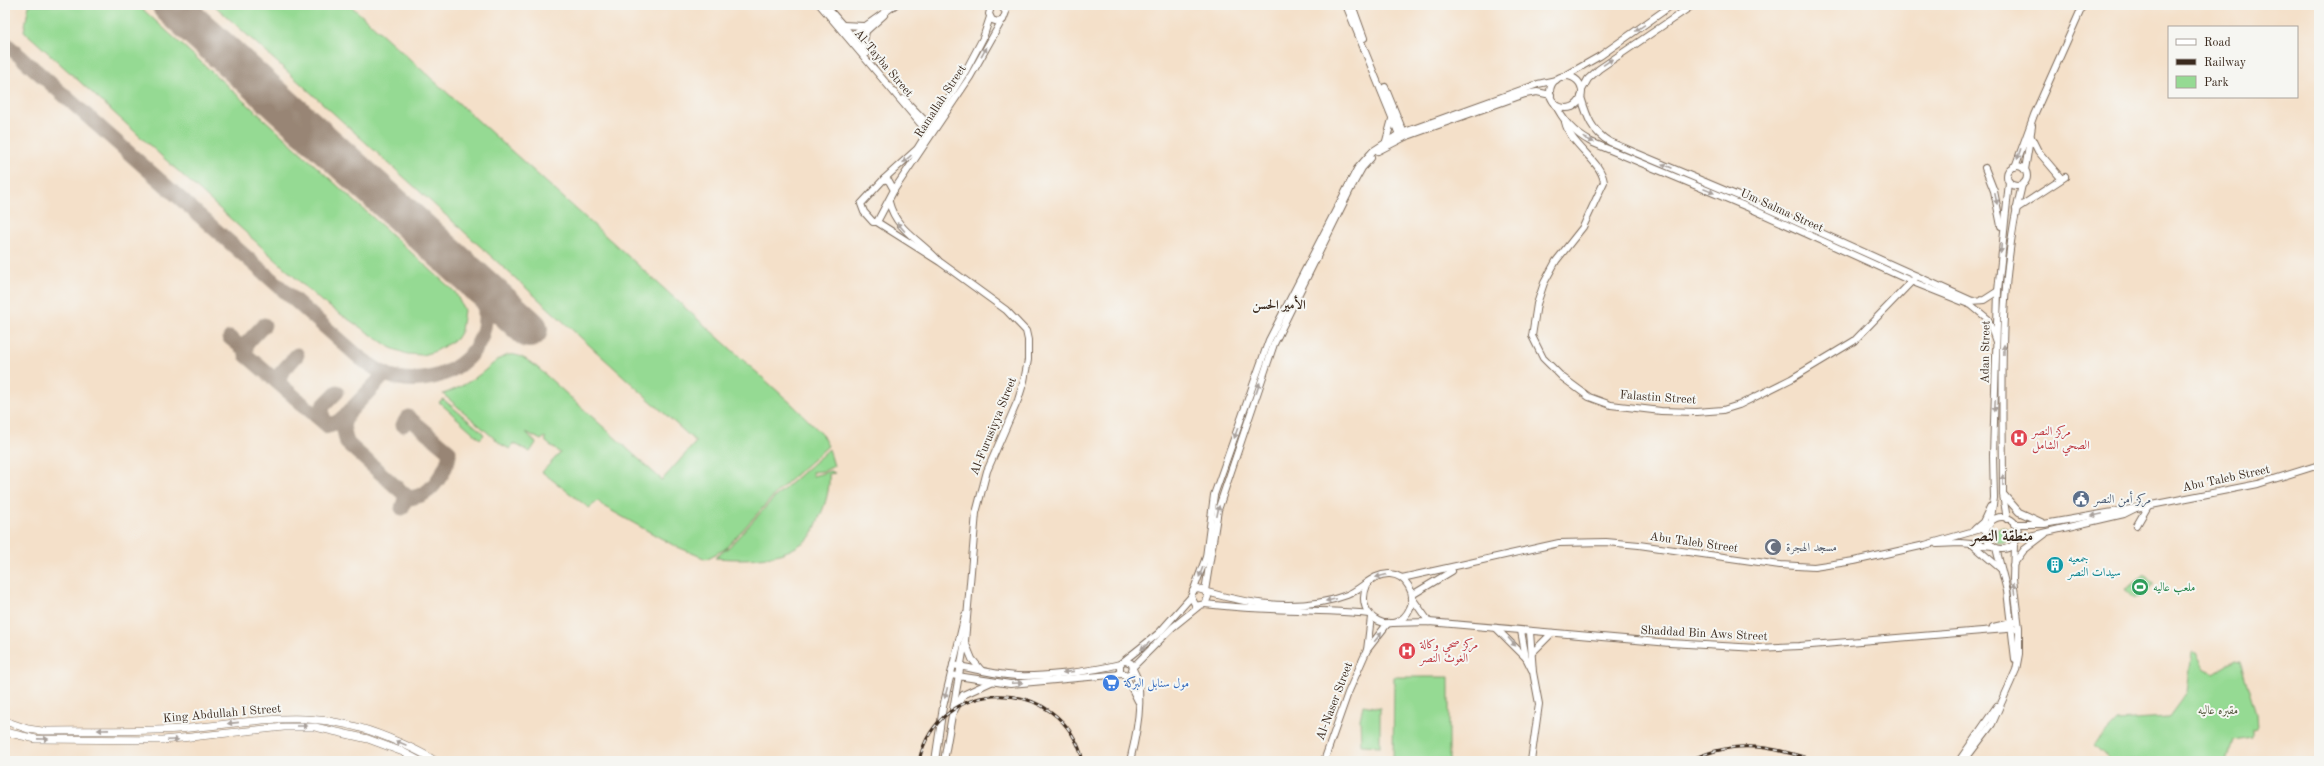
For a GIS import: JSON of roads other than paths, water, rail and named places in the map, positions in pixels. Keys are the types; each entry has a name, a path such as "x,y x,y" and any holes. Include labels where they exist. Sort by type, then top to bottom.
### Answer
{"main road":[{"name":"King Abdullah I Street","path":"5,721 28,729 49,731 166,730 284,718 316,719 370,730 404,744 435,761"},
{"name":"King Abdullah I Street","path":"5,732 36,739 163,740 284,727 315,727 368,739 403,752 420,761"}],"street":[{"name":"Al-Tayba Street","path":"820,5 863,48 895,89 931,131"},
{"name":"Al-Tayba Street","path":"826,5 931,131"},
{"path":"852,38 895,5"},
{"path":"984,5 991,10 994,22 1001,22"},
{"path":"1346,5 1392,116 1402,135"},
{"path":"1352,5 1398,118 1402,135"},
{"path":"951,675 992,682 1019,684 1123,675 1131,673 1133,668 1173,627 1208,600 1206,592 1218,510 1274,344 1362,168 1377,152 1413,128 1538,84 1563,77 1595,59 1672,5"},
{"path":"1556,80 1552,85 1551,95 1554,102 1560,106 1571,107 1578,103 1582,90 1595,72 1694,5"},
{"path":"2034,115 2025,170 2027,179 2022,185 2015,186 2009,182 2009,171 2015,167 2034,115 2083,5"},
{"name":"Ramallah Street","path":"991,10 983,38 931,131 894,190 889,202 877,222 873,222 866,216 861,204 884,179 911,155 931,131 970,77 1001,22 1006,17 1003,6"},
{"path":"843,24 864,28"},
{"path":"863,48 864,28"},
{"path":"1563,77 1570,77 1577,80 1582,90"},
{"path":"1412,596 1406,615 1390,623 1379,622 1370,616 1324,610 1242,609 1193,604 1192,594 1206,557 1214,495 1269,340 1357,168 1365,158 1386,141 1529,93 1542,92 1551,95"},
{"name":"Um Salma Street","path":"1581,97 1587,116 1593,128 1610,142 1755,203 1978,309 1988,319 1996,342"},
{"name":"Um Salma Street","path":"1554,102 1565,122 1581,137 1602,147 1913,278 1972,301 1984,300 1998,291"},
{"path":"1386,141 1392,126 1392,116"},
{"path":"1398,118 1413,128"},
{"name":"Falastin Street","path":"1565,122 1572,138 1601,173 1604,182 1583,226 1556,261 1544,283 1537,304 1532,336 1538,350 1548,364 1589,397 1611,405 1661,411 1708,411 1739,405 1791,379 1847,346 1863,332 1913,278"},
{"path":"2016,209 2063,177 2038,151 2030,136"},
{"path":"2015,167 2025,170"},
{"path":"1985,168 1994,191 2003,231"},
{"path":"884,179 892,184 894,190"},
{"name":"Adan Street","path":"1989,525 1994,498 1998,291 2009,182"},
{"name":"Adan Street","path":"2007,519 2003,495 2006,280 2016,209 2022,185"},
{"name":"Al-Furusiyya Street","path":"889,202 893,216 900,226 940,262"},
{"name":"Al-Furusiyya Street","path":"877,222 940,262 1014,317 1026,331 1029,348 1024,381 1018,400 982,484 976,513 965,615 965,641 944,761"},
{"name":"Abu Taleb Street","path":"2014,524 2044,524 2148,506 2258,484 2319,465"},
{"path":"2003,495 2019,512 2044,524"},
{"path":"1972,531 1983,522 1994,498"},
{"path":"2137,525 2148,506"},
{"name":"Abu Taleb Street","path":"2015,541 2130,513 2136,508"},
{"path":"1959,761 1995,710 2010,678 2015,654 2012,626 2001,569 1994,547 1988,541 1989,525 1994,519 2007,519 2014,524 2017,530 2012,567 2019,625 2019,654 2009,688 1992,724 1964,761"},
{"name":"Abu Taleb Street","path":"1402,578 1566,542 1606,542 1639,545 1804,567 1854,561 1925,545 1989,525"},
{"path":"2012,567 2024,550 2046,533"},
{"path":"1994,547 2003,549 2015,541"},
{"path":"1971,544 2001,569"},
{"name":"Abu Taleb Street","path":"1925,545 1971,544 1994,547"},
{"name":"Abu Taleb Street","path":"1412,596 1438,577 1460,566"},
{"path":"1370,616 1363,600 1367,585 1371,580 1383,574 1392,574 1402,578 1408,586 1412,596 1428,622"},
{"path":"1138,702 1119,670 1122,662 1159,633 1198,589 1244,603 1303,604 1339,598 1367,585"},
{"name":"Al-Furusiyya Street","path":"935,761 940,721 965,615"},
{"name":"Al-Naser Street","path":"1367,650 1370,616"},
{"name":"Shaddad Bin Aws Street","path":"1390,623 1428,622 1530,632 1757,648 1799,646 1978,631 2019,625"},
{"name":"Al-Naser Street","path":"1324,761 1345,700 1367,650 1390,623"},
{"path":"1496,628 1526,658"},
{"path":"1521,631 1526,658 1533,672"},
{"path":"1530,632 1533,672 1539,704 1531,761"},
{"path":"1532,653 1552,633"},
{"path":"965,641 972,659 980,670"},
{"path":"953,665 1019,676 1088,670 1122,662 1131,663 1139,681 1135,737 1130,761"},
{"path":"1087,678 1088,670"},
{"path":"940,721 950,722 963,695 992,682"}],"railway":[{"path":"919,761 931,732 950,712 974,700 1000,696 1027,700 1051,712 1071,732 1083,761"},
{"path":"1687,761 1716,751 1745,747 1770,749 1818,761"}],"place":[{"name":"مركز النصر الصحي الشامل","path":"2019,438"},
{"name":"مركز أمن النصر","path":"2081,499"},
{"name":"مسجد الهجرة","path":"1773,547"},
{"name":"جمعيه سيدات النصر","path":"2055,565"},
{"name":"ملعب عاليه","path":"2140,587"},
{"name":"مركز صحي وكالة الغوث النصر","path":"1407,651"},
{"name":"مول سنابل البركة","path":"1111,683"}],"district":[{"name":"الأمير الحسن","path":"1279,304"},
{"name":"منطقة النصر","path":"2002,535"}],"park label":[{"name":"مقبره عاليه","path":"2218,710"}]}
